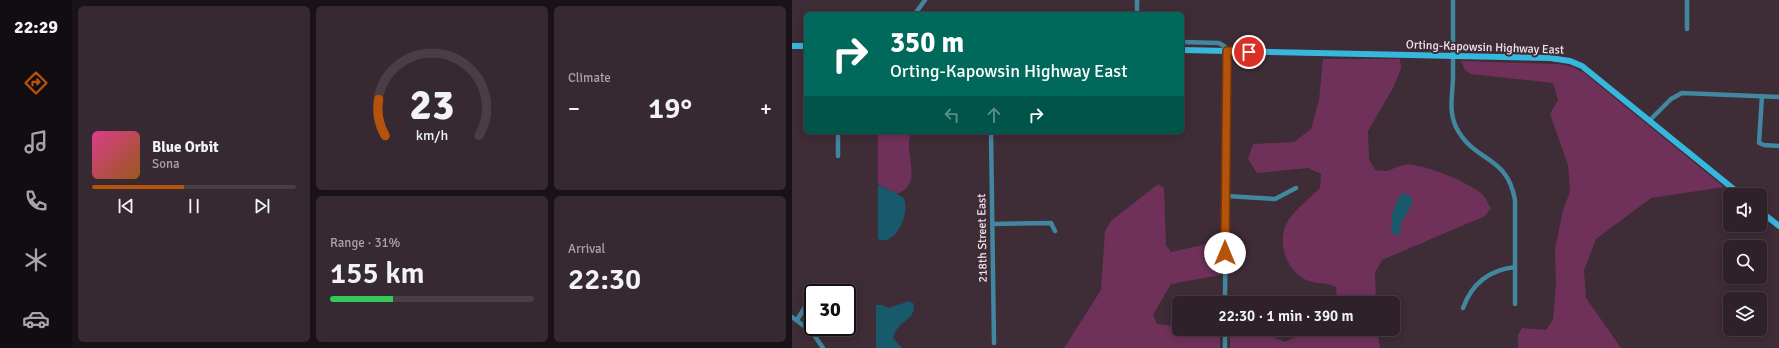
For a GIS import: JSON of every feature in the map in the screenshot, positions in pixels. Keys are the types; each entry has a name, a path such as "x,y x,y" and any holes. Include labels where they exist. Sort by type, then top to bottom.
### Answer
{"main road":[{"path":"792,46 804,46"},
{"name":"Orting-Kapowsin Highway East","path":"1184,50 1452,55 1550,58 1570,61 1582,66 1733,188"},
{"path":"1767,217 1779,226"}],"street":[{"path":"916,12 925,0"},
{"path":"1137,0 1137,12"},
{"path":"1453,0 1450,100 1456,127 1473,149 1503,170 1514,192 1515,304"},
{"path":"1687,0 1687,29"},
{"path":"1184,42 1219,44 1224,46 1227,51 1225,296"},
{"path":"1650,120 1666,103 1682,93 1779,97"},
{"path":"1762,96 1759,139 1761,144 1779,146"},
{"path":"838,134 838,156"},
{"name":"218th Street East","path":"991,134 994,343"},
{"path":"1226,196 1275,200 1296,188"},
{"path":"992,224 1051,224 1055,231"},
{"path":"1463,308 1472,289 1483,277 1496,270 1515,267"},
{"path":"797,320 804,309"},
{"path":"792,317 812,332 823,348"},
{"path":"1225,336 1225,348"}],"shaded area":[{"path":"1323,59 1400,59 1401,68 1394,86 1368,131 1369,159 1375,170 1389,171 1404,165 1421,166 1445,174 1477,190 1484,196 1491,208 1485,216 1382,260 1375,273 1376,296 1337,296 1336,287 1328,284 1311,282 1304,279 1297,274 1287,260 1283,243 1285,227 1289,219 1296,211 1320,188 1321,174 1308,168 1257,173 1248,159 1253,144 1294,142 1311,129 1319,100"},
{"path":"1461,61 1558,64 1573,67 1584,73 1724,187 1651,198 1596,239 1584,270 1586,298 1621,348 1518,348 1518,335 1522,328 1546,330 1553,320 1556,285 1555,249 1563,210 1570,192 1568,165 1550,114 1558,100 1553,83 1470,74 1465,70"},
{"path":"878,134 911,134 909,140 909,149 912,175 906,189 897,194 878,184"},
{"path":"1158,184 1164,188 1166,245 1171,252 1220,241 1220,275 1171,284 1153,315 1157,324 1172,326 1172,336 1220,336 1220,348 1064,348 1101,290 1105,231 1111,221"},
{"path":"1230,336 1272,336 1285,342 1298,336 1378,336 1380,348 1230,348"}],"water":[{"path":"879,185 903,197 905,203 904,219 900,227 890,238 884,240 878,239"},
{"path":"1404,193 1409,195 1412,199 1412,203 1402,220 1400,234 1396,235 1392,233 1391,223 1393,211 1400,196"},
{"path":"909,301 913,303 914,307 912,314 897,329 893,338 902,348 876,348 876,305 882,305 889,308"}],"route":[{"path":"1225,253 1227,51 1249,52"}]}
